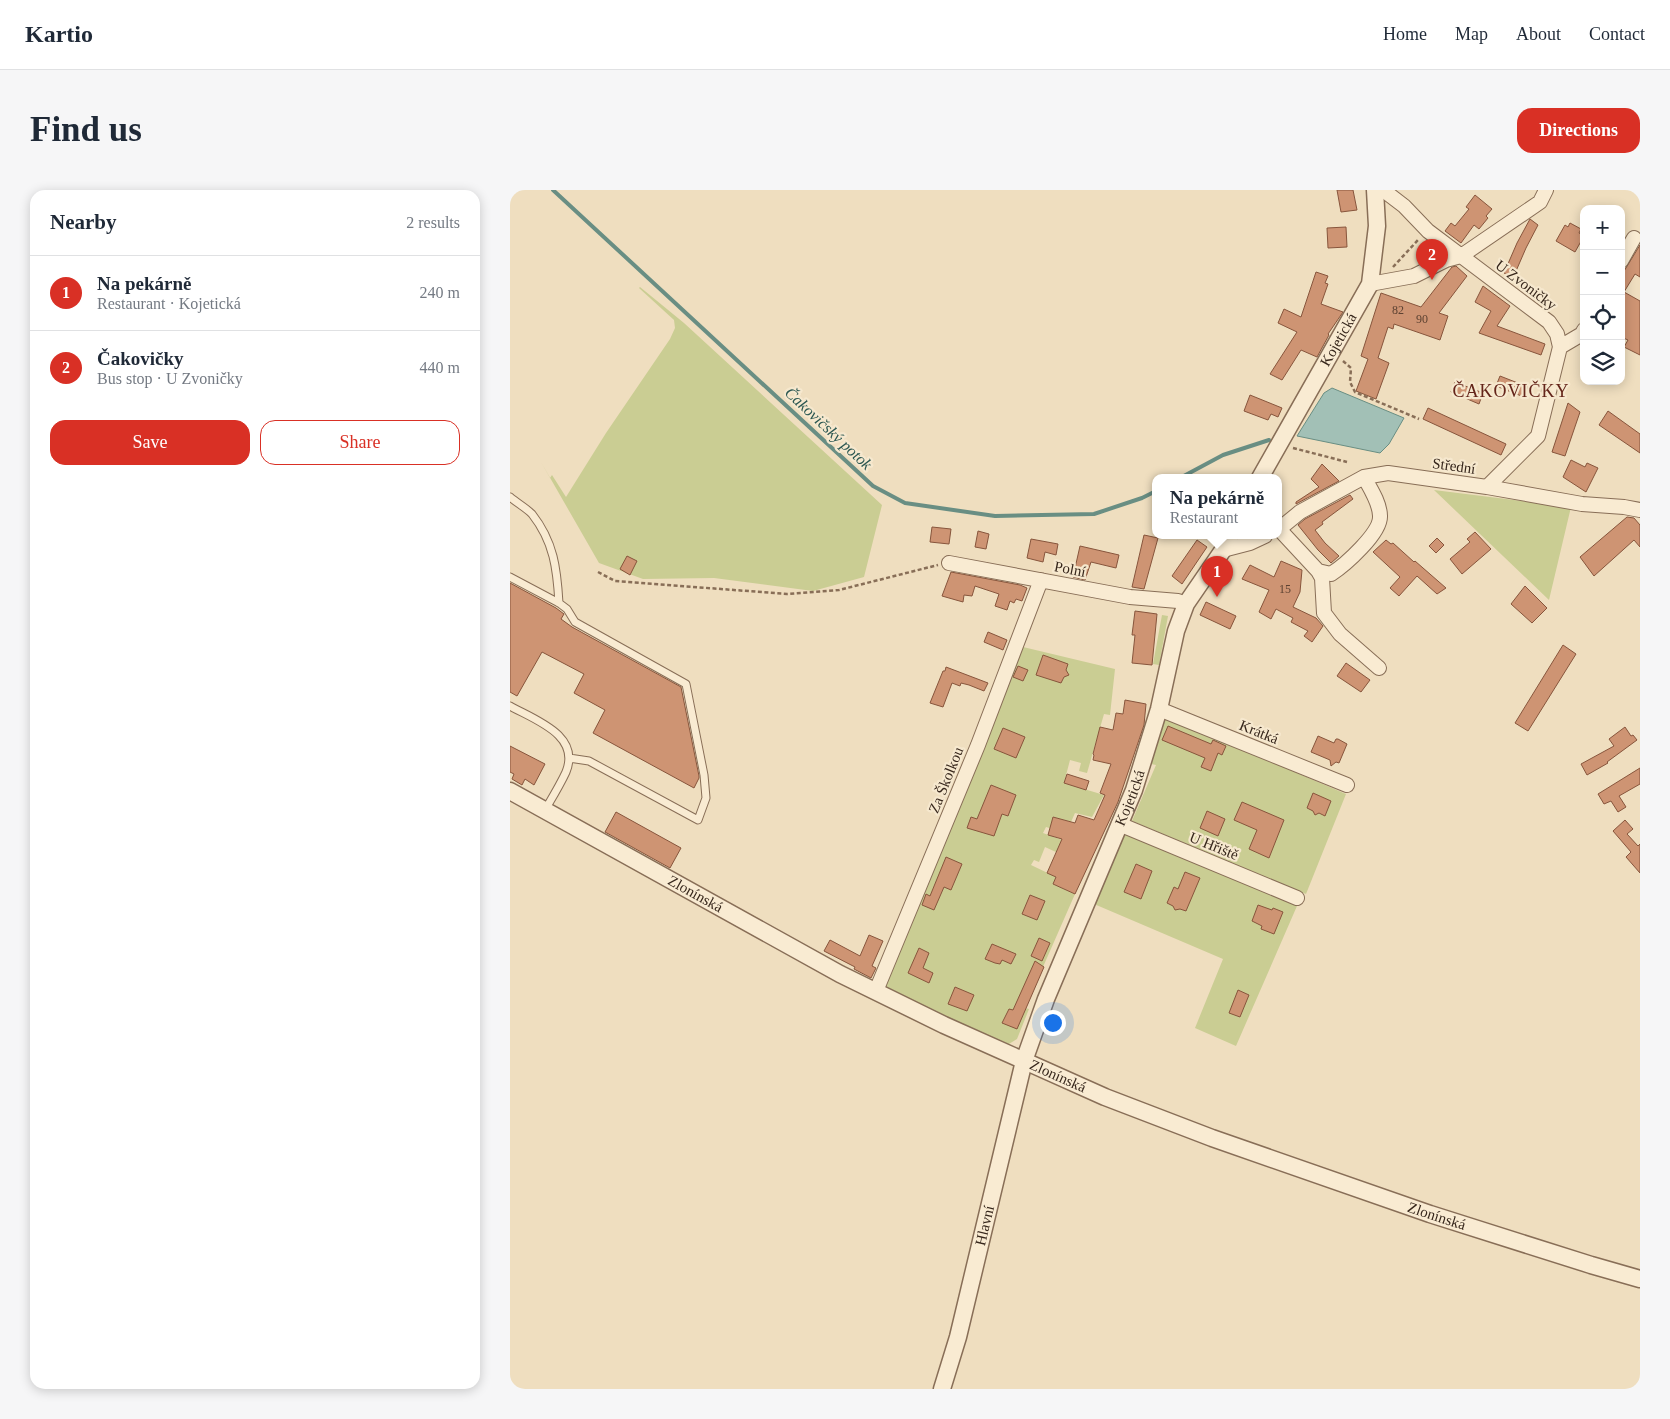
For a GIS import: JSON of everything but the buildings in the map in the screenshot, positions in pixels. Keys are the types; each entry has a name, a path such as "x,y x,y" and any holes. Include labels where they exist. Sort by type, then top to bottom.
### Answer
{"street":[{"name":"Kojetická","path":"1262,474 1370,284 1377,226 1375,190"},
{"name":"U Zvoničky","path":"1383,190 1404,206 1428,231 1549,322 1557,334 1560,347"},
{"path":"1370,284 1414,276 1446,260 1461,256 1540,202 1546,190"},
{"path":"1625,254 1634,238"},
{"path":"1487,487 1538,436 1560,347 1580,335"},
{"name":"Střední","path":"1282,527 1300,512 1364,476 1388,473 1487,487 1582,504 1624,506 1640,510"},
{"path":"1318,570 1331,574 1338,569 1373,535 1380,524 1380,514 1364,476"},
{"path":"1282,533 1318,570 1322,578 1324,613 1340,634 1379,668"},
{"path":"1227,543 1250,543 1259,539"},
{"name":"Kojetická","path":"1024,1061 1046,999 1134,790 1159,709 1176,631 1186,604 1227,543"},
{"name":"Polní","path":"949,563 1130,597 1178,601 1186,604"},
{"name":"Za Školkou","path":"876,991 978,745 1041,580"},
{"name":"Krátká","path":"1159,709 1346,785"},
{"name":"Zlonínská","path":"510,791 832,969 944,1025 1105,1097 1212,1138 1440,1217 1640,1279"},
{"name":"U Hřiště","path":"1119,824 1297,898"},
{"name":"Hlavní","path":"942,1389 958,1337 1024,1061"}],"lane":[{"path":"510,497 531,514 551,545 558,573 559,603"},
{"path":"510,577 559,603 567,609 575,622 686,684 704,775 706,798 698,820 589,761 569,758"},
{"path":"510,706 557,732 566,746 569,758 566,771 545,810"}],"path":[{"path":"1337,358 1347,363 1351,368 1350,382 1355,392 1420,419"},
{"path":"1280,444 1348,462"},
{"path":"598,572 615,581 787,594 839,590 949,563"}],"green space":[{"path":"640,287 684,323 882,505 864,577 813,591 714,578 643,579 599,563 550,478 552,475 566,497 606,433 670,339 675,328 674,320"},
{"path":"1434,490 1571,507 1549,600"},
{"path":"1162,615 1168,616 1159,665 1153,664"},
{"path":"1023,647 1115,669 1110,715 1104,714 1087,773 1079,771 1081,763 1070,760 1064,783 1104,795 1092,817 1075,813 1071,822 1053,817 1051,825 1066,833 1046,827 1043,833 1065,841 1058,853 1045,847 1039,862 1034,860 1031,865 1056,877 1053,884 1075,894 1025,1008 1029,1009 1017,1039 1004,1047 885,987"},
{"path":"1164,716 1346,794 1306,894 1132,821 1156,765 1151,764"},
{"path":"1126,835 1297,906 1236,1046 1195,1028 1223,959 1094,904 1123,836"}],"water":[{"path":"1332,388 1404,418 1389,444 1380,453 1297,436 1324,393"}],"waterway":[{"name":"Čakovičský potok","path":"553,190 873,486 905,503 995,516 1094,514 1152,493"},
{"name":"Čakovičský potok","path":"1187,474 1223,455 1269,440"}],"place":[{"name":"Čakovičky","path":"1432,280"},
{"name":"Na pekárně","path":"1217,597"}],"district":[{"name":"ČAKOVIČKY","path":"1511,391"}]}
